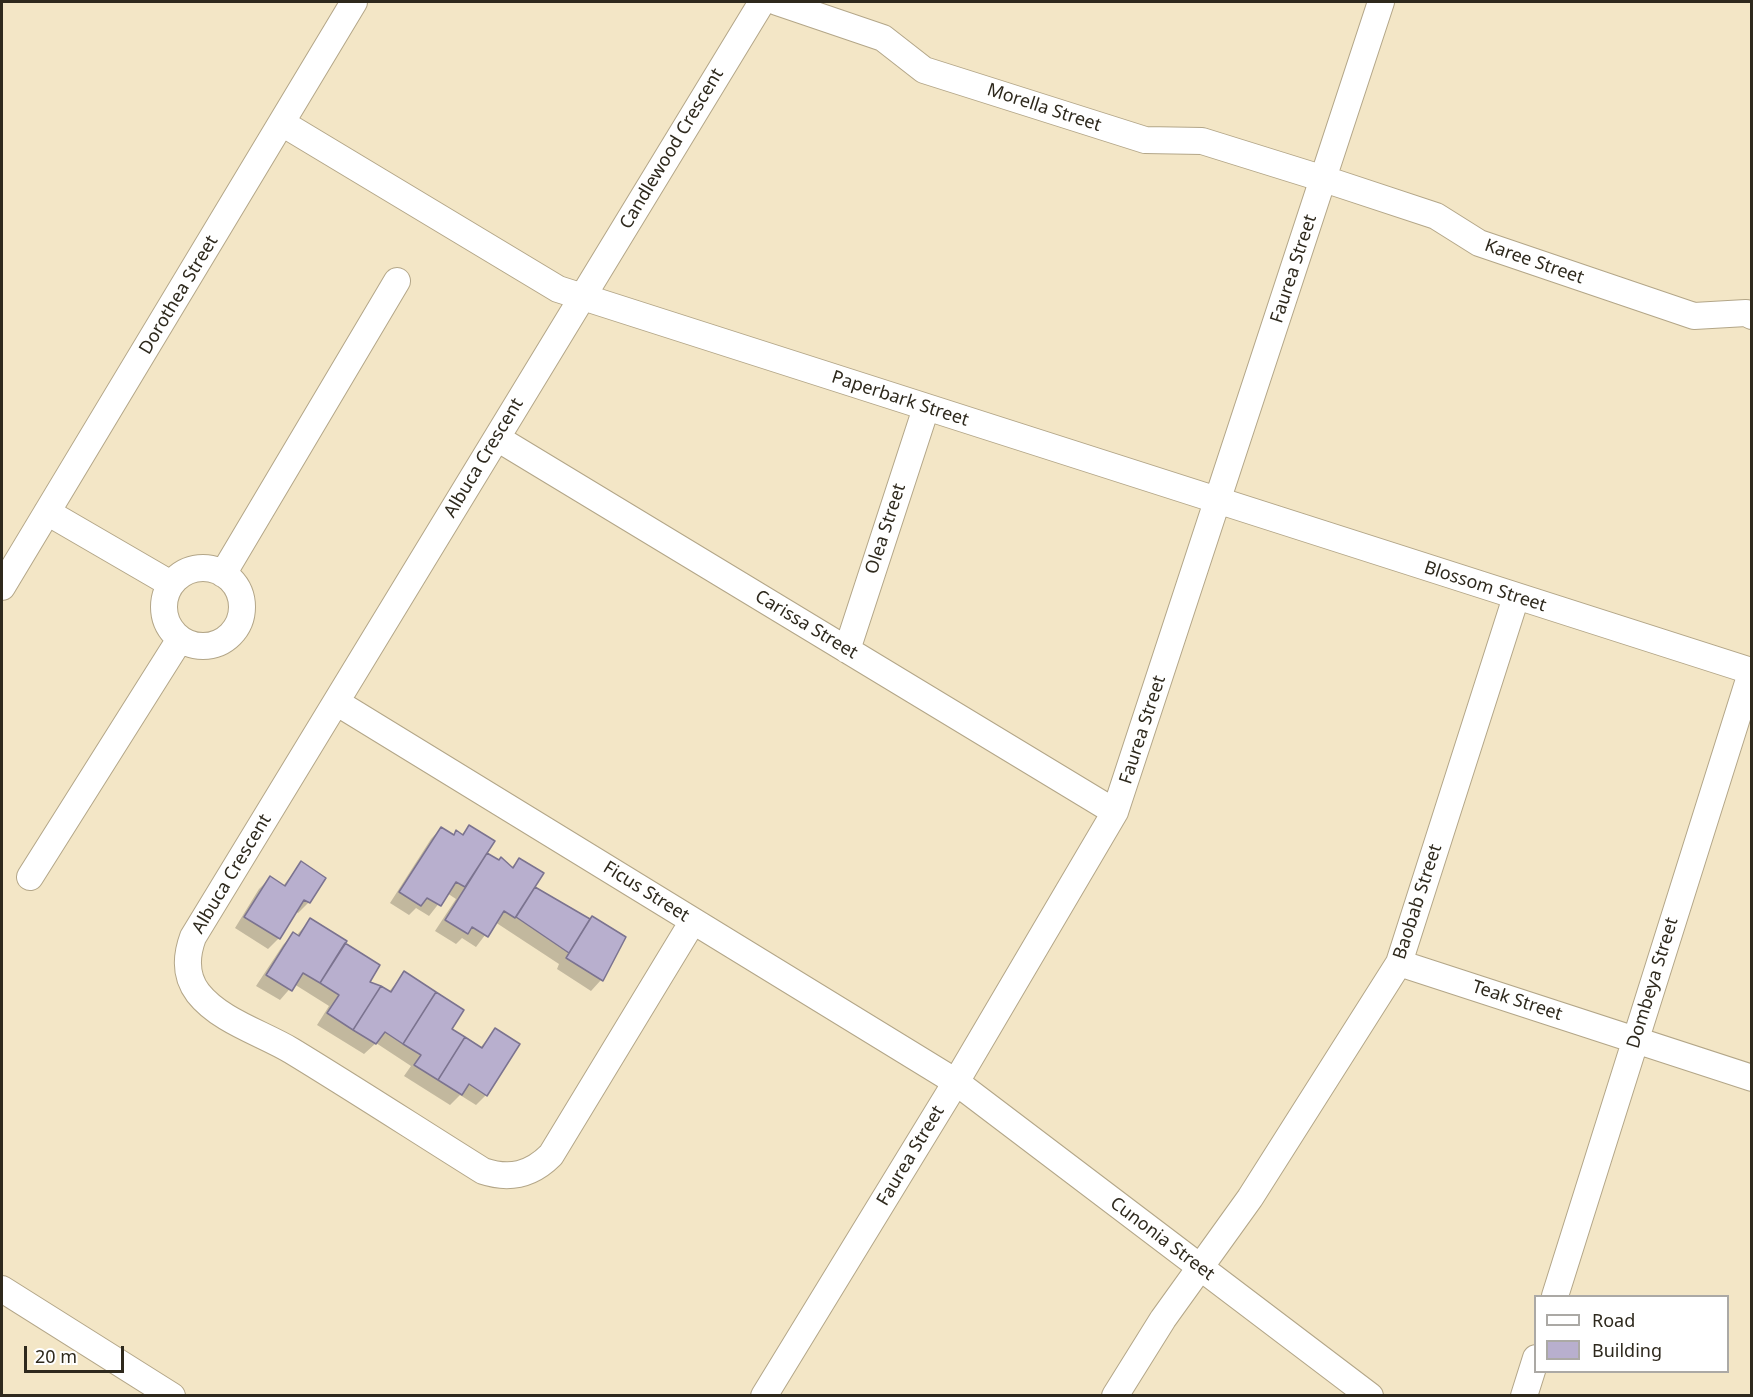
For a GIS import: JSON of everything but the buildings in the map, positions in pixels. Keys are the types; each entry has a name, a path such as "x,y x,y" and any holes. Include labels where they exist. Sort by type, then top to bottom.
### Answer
{"street":[{"name":"Dorothea Street","path":"2,587 354,2"},
{"name":"Candlewood Crescent","path":"583,297 762,2"},
{"name":"Morella Street","path":"777,2 883,38 924,70 1145,140 1202,141 1324,179"},
{"name":"Faurea Street","path":"764,1395 956,1082 1115,812 1381,2"},
{"name":"Paperbark Street","path":"282,123 558,289 1218,501"},
{"name":"Karee Street","path":"1324,179 1436,216 1479,243 1694,316 1746,314 1752,316"},
{"path":"223,574 397,281"},
{"name":"Albuca Crescent","path":"583,297 193,937 188,950 188,965 197,992 207,1002 236,1021 289,1049 483,1171 498,1176 514,1176 541,1165 551,1155 693,921"},
{"name":"Olea Street","path":"847,650 926,408"},
{"name":"Carissa Street","path":"497,438 1115,812"},
{"name":"Blossom Street","path":"1218,501 1751,670"},
{"path":"47,512 171,584"},
{"path":"195,569 209,569 223,574 233,583 240,596 242,609 238,623 231,634 219,643 206,646 192,645 180,639 171,630 164,607 171,584 182,575 195,569"},
{"name":"Baobab Street","path":"1115,1395 1163,1319 1250,1198 1399,963 1516,597"},
{"path":"30,877 180,639"},
{"name":"Dombeya Street","path":"1555,1295 1751,670"},
{"name":"Ficus Street","path":"336,702 956,1082"},
{"name":"Teak Street","path":"1399,963 1752,1078"},
{"name":"Cunonia Street","path":"956,1082 1370,1395"},
{"path":"2,1289 172,1395"},
{"path":"1524,1395 1534,1364"}]}
